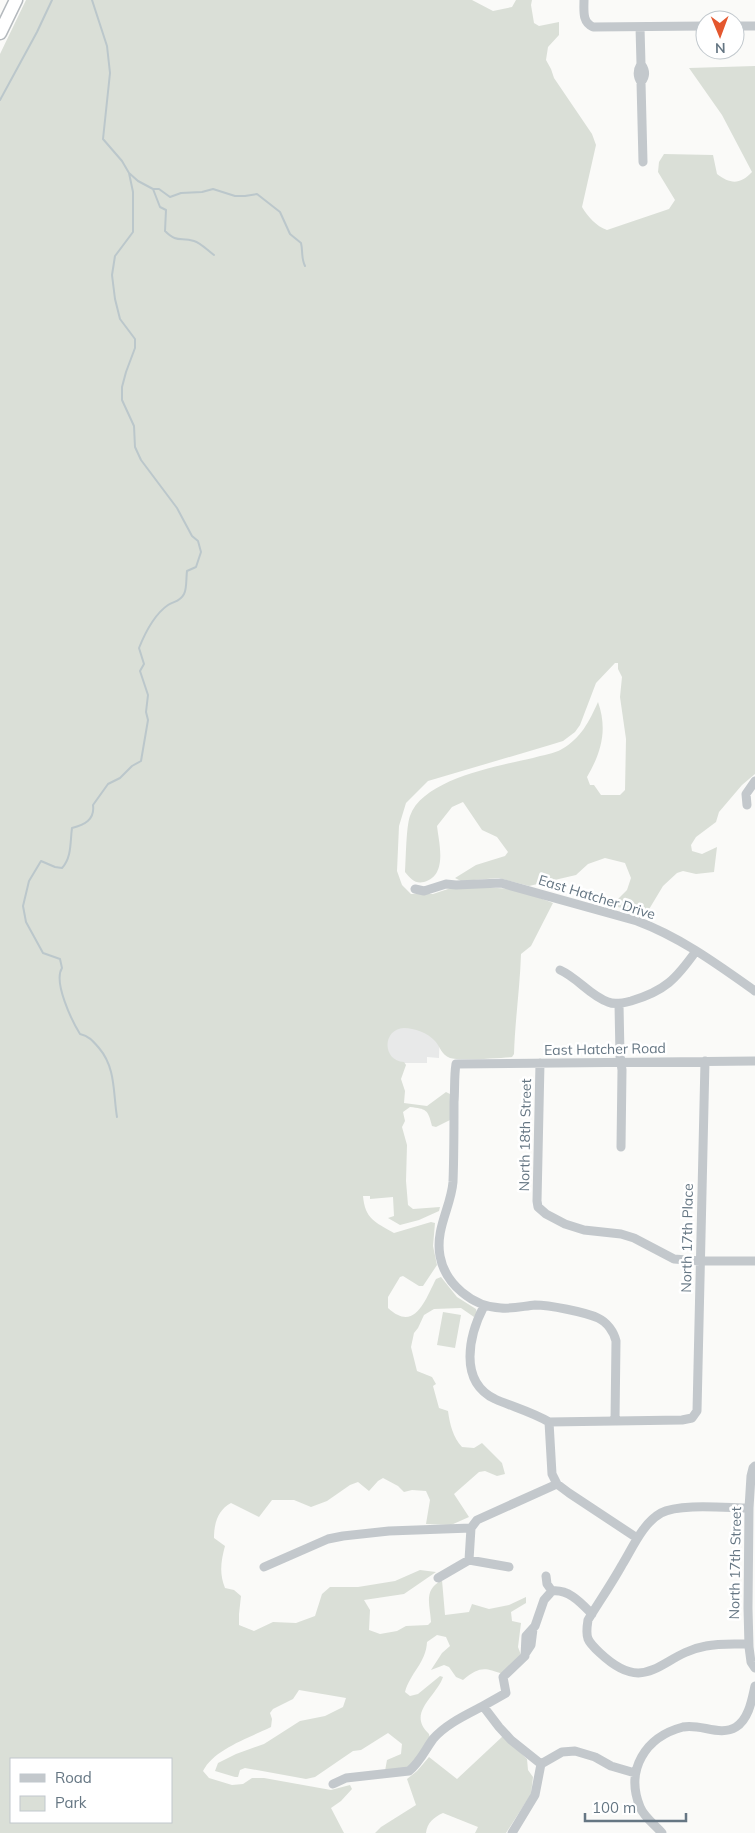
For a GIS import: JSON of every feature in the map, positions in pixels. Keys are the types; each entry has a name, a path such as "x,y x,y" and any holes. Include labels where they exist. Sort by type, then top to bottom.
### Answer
{"highway":[{"path":"0,33 16,0"}],"street":[{"path":"584,0 584,18 588,25 593,27 695,26"},
{"path":"640,27 641,64 645,69 645,77 642,82 643,162"},
{"path":"747,805 746,794 755,781"},
{"name":"East Hatcher Drive","path":"415,889 424,891 446,884 501,883 637,921 653,927 696,951 755,991"},
{"path":"560,970 571,975 600,998 609,1003 619,1004 641,998 670,983 696,951"},
{"path":"619,1004 622,1070 621,1147"},
{"name":"North 17th Place","path":"615,1421 688,1419 694,1415 698,1404 705,1061"},
{"name":"East Hatcher Road","path":"484,1306 463,1293 453,1283 442,1266 439,1248 439,1235 453,1184 456,1064 755,1061"},
{"name":"North 18th Street","path":"540,1064 538,1208 568,1225 584,1230 628,1236 674,1259 700,1261"},
{"path":"700,1261 755,1261"},
{"path":"484,1306 500,1308 548,1306 599,1318 606,1323 615,1335 616,1341 615,1421 549,1422 527,1410 495,1399 480,1386 470,1368 472,1338 476,1322 484,1306"},
{"path":"549,1422 552,1474 558,1484 568,1493 637,1538"},
{"name":"North 17th Street","path":"753,1665 748,1644 749,1508 751,1476 755,1466"},
{"path":"468,1560 471,1528 477,1520 558,1484"},
{"path":"748,1644 704,1646 690,1650 653,1671 638,1673 627,1672 617,1667 588,1641 586,1632 588,1620 637,1538 657,1516 670,1510 713,1507 749,1508"},
{"path":"264,1567 328,1539 343,1536 389,1531 471,1528"},
{"path":"438,1578 468,1560 509,1567"},
{"path":"546,1576 547,1584 552,1591"},
{"path":"333,1784 346,1778 409,1771 417,1764 438,1734 456,1720 506,1693 503,1677 525,1656 531,1645 533,1629 544,1600 552,1591 558,1590 574,1597 592,1614"},
{"path":"662,1833 643,1812 637,1794 635,1773 644,1752 664,1735 684,1727 697,1726 722,1731 736,1727 749,1708 755,1686"},
{"path":"483,1706 507,1736 540,1764"},
{"path":"540,1764 562,1752 576,1750 595,1757 611,1766 635,1773"},
{"path":"512,1833 535,1796 540,1764"}],"shaded area":[{"path":"440,1025 439,1058 427,1057 427,1063 380,1063 380,1026"}],"green space":[{"path":"26,0 472,0 493,11 512,7 516,0 532,0 534,23 539,26 559,22 559,35 548,47 546,60 554,78 592,134 596,145 582,207 593,221 607,230 669,209 675,200 658,172 659,162 664,154 713,155 717,174 726,180 735,182 752,172 722,115 689,68 755,66 755,774 742,785 719,812 716,822 696,837 691,845 692,851 702,854 717,847 714,872 696,874 683,871 677,873 663,886 645,916 612,905 627,890 631,878 625,863 605,858 588,864 576,875 529,886 499,878 461,881 455,878 476,865 505,856 508,852 497,837 482,830 463,802 452,807 437,826 440,858 439,866 432,879 418,882 409,877 405,872 410,816 418,803 430,792 445,783 463,776 562,749 569,745 584,729 598,702 601,712 602,741 587,777 590,785 594,785 601,795 620,795 625,790 626,739 620,697 622,677 618,669 618,663 615,663 596,683 580,725 575,732 563,741 428,781 406,803 399,826 397,871 402,885 411,894 433,894 451,888 516,889 553,903 531,946 521,954 514,1054 512,1057 450,1058 441,1051 435,1041 429,1036 408,1028 397,1030 389,1039 389,1051 392,1056 406,1065 401,1079 405,1091 404,1103 427,1106 446,1092 450,1094 450,1120 436,1127 432,1126 428,1113 423,1109 410,1107 403,1112 405,1121 402,1127 407,1145 406,1181 408,1205 413,1209 440,1207 439,1211 419,1220 400,1225 388,1218 394,1216 393,1197 370,1199 370,1196 363,1196 366,1210 372,1219 394,1233 431,1222 435,1223 433,1246 437,1265 423,1286 419,1286 403,1276 400,1277 388,1297 388,1308 397,1315 405,1317 412,1315 423,1304 436,1279 441,1277 457,1297 476,1309 477,1313 474,1317 461,1308 434,1309 424,1315 414,1333 411,1347 417,1371 432,1377 436,1384 433,1386 439,1408 448,1411 456,1439 462,1447 474,1448 482,1443 502,1463 505,1474 497,1476 485,1471 479,1472 454,1494 469,1517 451,1525 426,1524 430,1500 426,1491 412,1490 404,1492 398,1486 383,1478 369,1491 358,1482 350,1485 327,1501 311,1507 294,1500 272,1500 259,1517 231,1503 220,1513 215,1527 214,1538 225,1546 221,1567 225,1588 234,1590 241,1596 239,1625 254,1631 273,1622 296,1623 315,1616 322,1594 330,1587 358,1587 395,1581 420,1570 436,1572 404,1594 364,1600 370,1610 369,1630 380,1634 397,1631 406,1626 428,1625 431,1622 430,1593 432,1588 442,1580 445,1615 469,1612 472,1604 489,1609 509,1605 526,1597 526,1603 511,1612 512,1621 521,1623 518,1647 521,1655 502,1674 486,1669 473,1673 463,1680 456,1677 449,1667 444,1665 431,1670 442,1653 450,1646 446,1637 437,1635 427,1642 424,1656 410,1679 405,1692 410,1696 418,1694 440,1676 443,1677 422,1712 423,1726 429,1734 430,1740 412,1767 385,1771 387,1760 401,1754 402,1744 388,1733 361,1750 353,1751 315,1777 306,1779 245,1768 240,1770 238,1777 215,1771 218,1763 264,1744 300,1721 325,1716 343,1707 346,1698 299,1690 293,1699 273,1709 270,1713 272,1719 271,1727 224,1750 208,1763 203,1771 209,1778 232,1785 243,1784 252,1778 264,1778 331,1790 350,1785 352,1789 341,1801 331,1808 344,1833 0,1833 0,54"},
{"path":"443,1312 461,1315 455,1348 437,1345"},
{"path":"503,1736 527,1759 528,1770 533,1777 531,1794 506,1833 475,1833 478,1827 443,1813 432,1821 426,1833 375,1833 381,1827 416,1805 407,1779 429,1757 457,1779"}],"waterway":[{"path":"0,100 52,0"},
{"path":"92,0 107,46 110,73 103,139 122,161 129,173 138,181 153,189 160,207 166,210 165,231 176,238 197,242 214,255"},
{"path":"117,1117 113,1081 108,1064 95,1043 88,1037 80,1034 68,1011 62,992 60,959 43,953 26,922 23,906 29,881 41,861 62,868 68,859 72,828 88,821 92,814 93,805 108,784 120,778 132,766 141,761 148,720 146,712 148,695 140,671 144,664 139,648 147,630 159,613 182,597 186,589 187,571 196,567 201,552 198,541 192,536 177,508 141,460 135,447 134,426 122,400 122,387 135,348 135,339 120,319 112,275 115,256 133,232 133,192 129,173"},
{"path":"154,189 159,189 170,197 181,193 202,192 213,189 235,196 257,194 280,212 290,234 301,243 305,266"}]}
